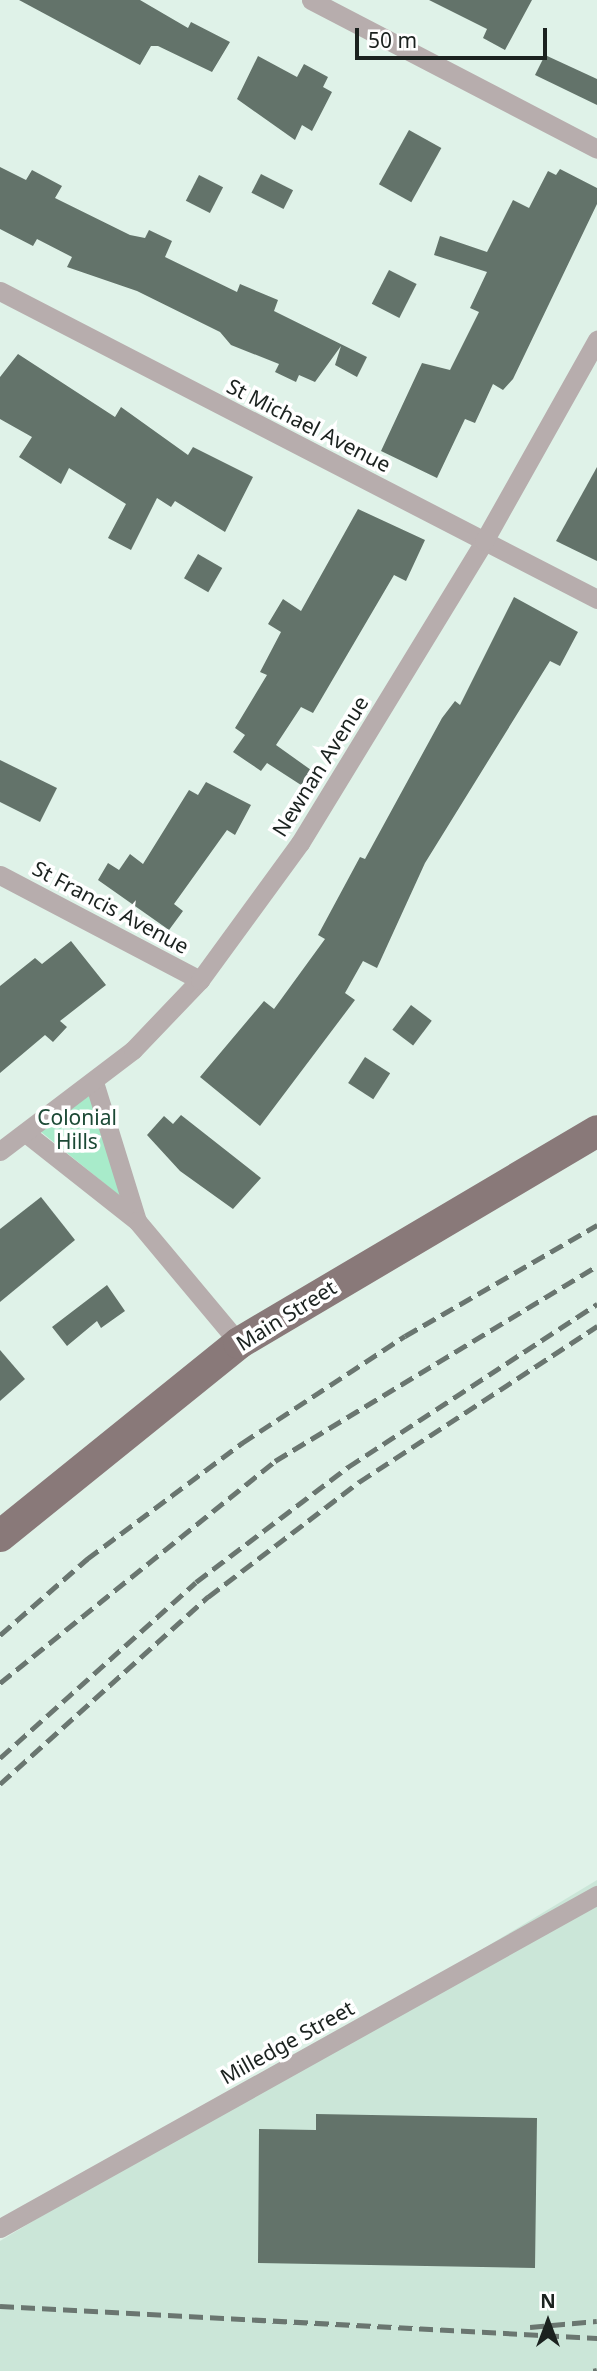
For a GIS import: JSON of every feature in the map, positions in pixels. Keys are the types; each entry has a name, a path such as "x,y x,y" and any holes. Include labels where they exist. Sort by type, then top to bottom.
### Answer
{"main road":[{"name":"Main Street","path":"0,1536 239,1343 597,1131"}],"street":[{"path":"311,0 597,149"},
{"name":"St Michael Avenue","path":"0,291 597,599"},
{"name":"Newnan Avenue","path":"0,1151 27,1134 94,1082 200,980 300,843 484,541 597,340"},
{"name":"St Francis Avenue","path":"0,875 200,980"},
{"path":"94,1082 137,1221"},
{"path":"27,1134 137,1221 239,1343"},
{"name":"Milledge Street","path":"0,2228 597,1895"}],"shaded area":[{"path":"597,1880 597,2371 0,2371 0,2241"}],"green space":[{"name":"Colonial Hills","path":"87,1087 132,1206 35,1127"}],"building":[{"path":"19,0 140,0 188,28 191,22 230,42 212,72 158,46 151,46 140,65"},
{"path":"429,0 532,0 505,50 483,38 487,29"},
{"path":"545,55 597,79 597,105 535,75"},
{"path":"258,56 297,77 304,64 328,77 323,87 332,92 312,131 302,125 295,140 237,99"},
{"path":"409,130 441,148 411,202 379,184"},
{"path":"0,167 26,180 32,170 62,186 55,198 130,235 145,238 149,230 172,241 165,257 237,292 240,284 278,300 274,311 367,357 357,377 335,365 341,346 315,382 299,375 296,382 275,372 279,364 231,345 220,332 137,291 67,267 72,257 37,239 33,246 0,229"},
{"path":"560,169 597,188 597,204 513,379 503,390 493,384 475,423 465,419 437,478 381,451 422,363 450,370 479,312 470,308 487,272 434,255 440,236 487,252 513,200 529,208 548,171 556,175"},
{"path":"261,174 293,190 284,209 251,193"},
{"path":"199,175 223,187 210,213 186,201"},
{"path":"389,270 417,284 399,318 372,304"},
{"path":"18,354 115,417 121,407 188,455 193,447 253,477 225,532 175,501 171,507 157,498 131,550 108,538 126,504 69,468 61,484 19,457 32,437 0,419 0,377"},
{"path":"597,467 597,561 556,541"},
{"path":"358,509 425,540 406,581 394,575 313,713 301,707 276,745 311,770 301,785 267,763 261,771 233,752 245,735 235,728 267,675 260,672 281,632 268,624 283,599 301,611"},
{"path":"198,554 222,568 208,592 184,578"},
{"path":"514,597 578,632 560,666 550,661 425,863 377,968 363,961 345,993 355,1000 260,1126 200,1077 264,1001 274,1009 325,939 318,935 360,857 365,859 442,718 455,701 460,705"},
{"path":"0,760 57,788 40,822 0,802"},
{"path":"206,782 251,805 235,835 227,830 174,904 183,911 169,930 98,880 108,863 119,870 130,854 143,864 189,790 198,795"},
{"path":"71,941 106,985 60,1021 67,1027 53,1042 45,1035 0,1073 0,986 35,958 42,964"},
{"path":"411,1005 432,1021 413,1045 392,1030"},
{"path":"365,1057 390,1073 373,1099 348,1083"},
{"path":"181,1115 261,1178 233,1209 180,1171 147,1135 164,1116 173,1124"},
{"path":"41,1197 75,1240 0,1302 0,1229"},
{"path":"107,1285 125,1311 101,1328 97,1321 67,1346 52,1327"},
{"path":"0,1350 25,1379 0,1401"},
{"path":"316,2114 537,2118 535,2268 258,2263 259,2129 316,2130"}],"railway":[{"path":"0,1635 87,1559 242,1443 405,1336 597,1225"},
{"path":"0,1683 275,1461 597,1266"},
{"path":"0,1758 196,1582 348,1467 597,1304"},
{"path":"0,1784 208,1597 359,1482 597,1326"},
{"path":"0,2306 597,2338"},
{"path":"530,2327 597,2321"},
{"path":"593,2371 597,2370"}]}
